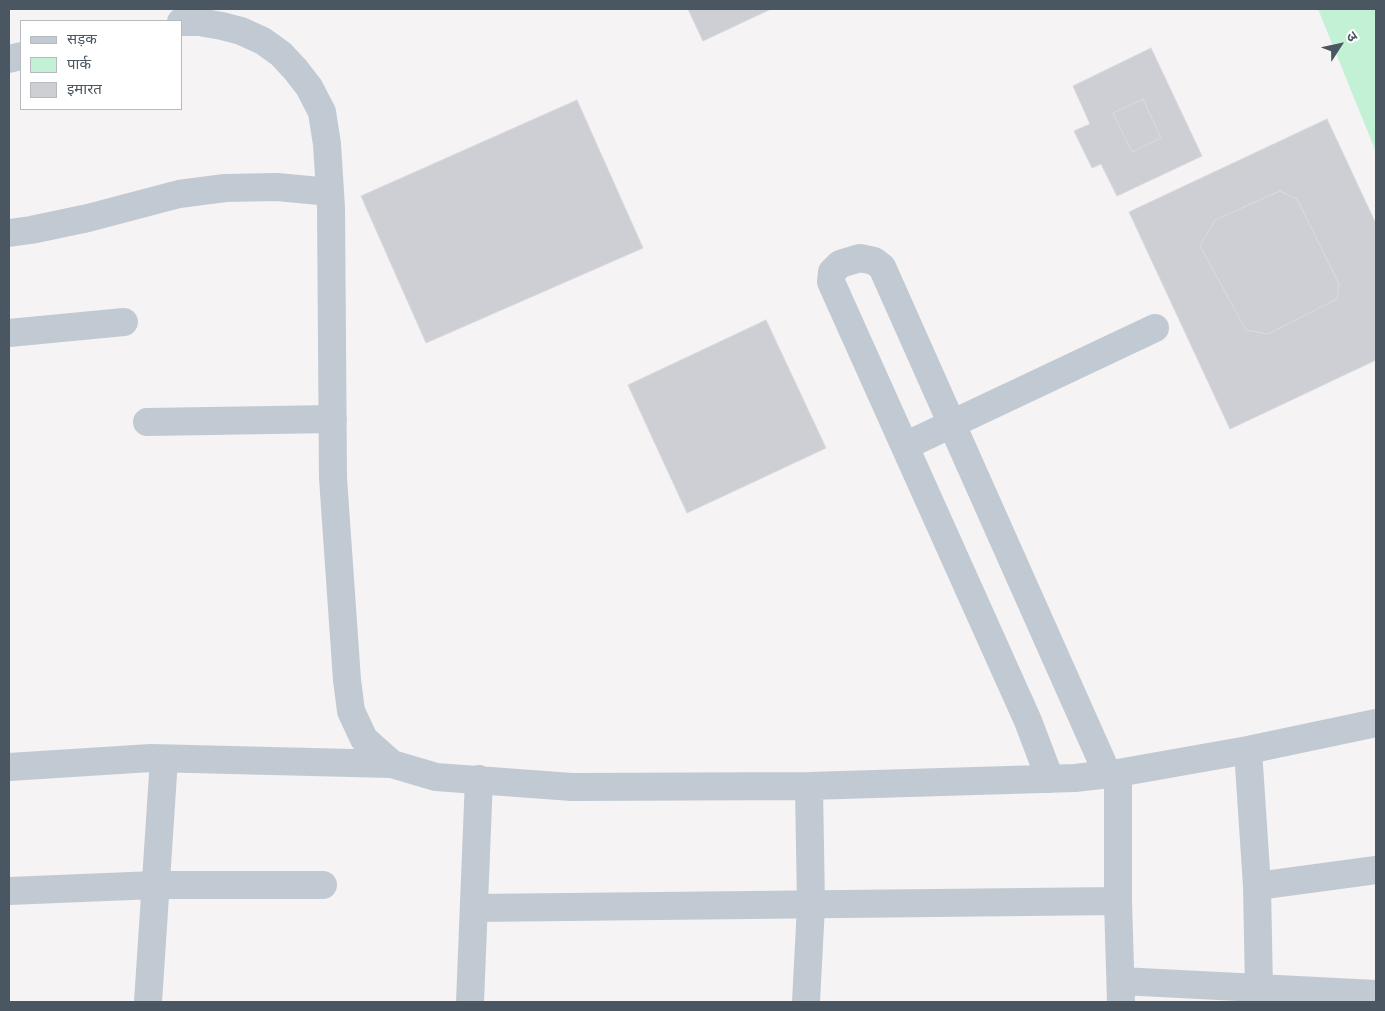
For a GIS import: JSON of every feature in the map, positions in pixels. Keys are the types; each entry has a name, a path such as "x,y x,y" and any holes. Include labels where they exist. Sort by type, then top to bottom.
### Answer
{"street":[{"path":"182,22 199,22 240,31 263,41 281,54 295,69 309,87 322,112 327,144 330,192 333,478 347,680 351,711 364,739 392,764"},
{"path":"9,232 31,230 88,218 179,194 226,188 277,187 330,192"},
{"path":"1050,778 1028,721 831,282 832,272 840,264 860,258 874,261 882,267 952,425 1113,774 1120,992 1259,989 1376,994"},
{"path":"9,333 124,322"},
{"path":"905,446 1156,328"},
{"path":"147,422 332,420"},
{"path":"9,767 164,759 392,764 436,777 572,787 809,786 1075,778 1113,774 1248,750 1376,723"},
{"path":"1248,750 1257,886 1259,989"},
{"path":"148,1002 164,759"},
{"path":"470,1002 479,779"},
{"path":"806,1002 811,906 809,786"},
{"path":"1257,886 1376,870"},
{"path":"9,891 155,885 323,885"},
{"path":"474,908 811,906 1118,901"}],"green space":[{"path":"1318,9 1376,9 1376,152"}],"building":[{"path":"688,9 771,9 703,41"},
{"path":"1151,48 1202,156 1117,196 1101,164 1092,168 1074,131 1090,124 1073,86","holes":["1143,99 1161,138 1132,152 1113,113"]},
{"path":"1143,99 1161,138 1132,152 1113,113"},
{"path":"577,100 643,248 426,343 361,196"},
{"path":"1327,119 1376,224 1376,360 1230,429 1129,212","holes":["1280,191 1297,199 1339,284 1337,299 1268,334 1246,330 1200,246 1215,220"]},
{"path":"1280,191 1297,199 1339,284 1337,299 1268,334 1246,330 1200,246 1215,220"},
{"path":"766,320 826,448 687,513 628,385"}]}
